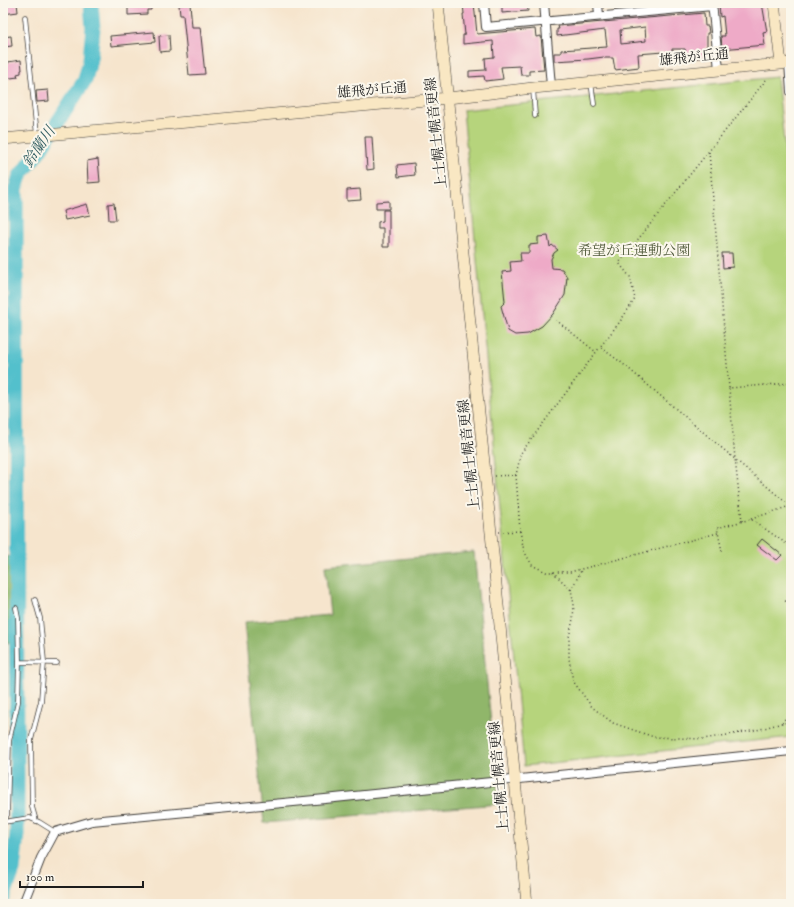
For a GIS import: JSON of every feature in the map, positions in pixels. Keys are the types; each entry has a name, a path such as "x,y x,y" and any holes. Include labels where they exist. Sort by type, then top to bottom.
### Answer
{"main road":[{"name":"上士幌士幌音更線","path":"438,3 486,477 526,904"},
{"path":"774,3 787,63"},
{"name":"雄飛が丘通","path":"3,140 37,135 448,98 551,86 787,63"}],"street":[{"path":"484,3 486,27 599,16 656,7 712,4 719,69"},
{"path":"544,3 551,86"},
{"path":"598,3 599,16"},
{"path":"787,63 791,92"},
{"path":"22,904 54,832 92,821 791,751"}],"lane":[{"path":"25,18 37,135"},
{"path":"591,82 594,104"},
{"path":"533,88 536,116"},
{"path":"35,600 40,618 44,662 41,701 31,740 32,807 36,821"},
{"path":"3,820 7,815 9,742 18,702 19,662 18,618 16,608"},
{"path":"19,662 57,663"},
{"path":"3,820 30,818 54,832"}],"path":[{"path":"718,533 570,572 546,572 532,565 524,551 520,531 516,475 521,453 619,323 635,299 630,277 619,263 766,80"},
{"path":"709,152 735,459 742,521"},
{"path":"556,320 596,352"},
{"path":"600,347 790,506"},
{"path":"729,388 791,383"},
{"path":"486,477 516,475"},
{"path":"722,551 717,528 790,506"},
{"path":"751,519 791,547"},
{"path":"491,533 520,531"},
{"path":"571,590 582,568"},
{"path":"553,572 571,590 574,604 569,659 573,681 592,707 613,723 654,737 703,739 757,730 791,722"},
{"path":"785,601 791,602"},
{"path":"782,723 791,711"}],"green space":[{"name":"希望が丘運動公園","path":"777,77 791,207 791,737 524,766 463,110"},
{"path":"474,552 499,804 264,823 244,622 330,615 325,566"},
{"path":"11,556 16,642 3,643 3,557"}],"building":[{"path":"3,3 17,3 18,12 3,14"},
{"path":"128,3 151,3 151,10 147,10 147,14 128,15"},
{"path":"463,3 474,3 477,34 535,29 536,37 541,36 544,70 529,71 529,75 521,75 520,66 501,67 503,79 485,81 484,76 469,77 469,71 486,70 485,58 494,57 493,41 463,44 463,35 465,35"},
{"path":"527,3 528,11 502,13 502,4"},
{"path":"719,3 762,3 767,32 763,33 765,45 722,49 721,36 725,36 723,16 720,17"},
{"path":"190,4 192,27 200,27 205,74 189,75 183,15 180,15 179,5"},
{"path":"704,13 705,26 708,26 709,33 707,33 707,47 705,47 706,58 691,58 690,56 686,56 685,49 672,49 672,53 663,54 663,52 638,54 639,67 615,70 613,58 604,57 554,61 554,53 561,53 561,50 607,47 605,30 557,36 557,29 559,29 558,26","holes":["645,27 646,41 621,44 620,30"]},
{"path":"154,32 155,42 111,46 110,36"},
{"path":"169,35 170,51 160,52 159,36"},
{"path":"11,36 12,46 4,47 3,37"},
{"path":"21,60 22,70 21,73 17,74 18,77 3,79 3,64"},
{"path":"48,90 49,101 37,102 36,91"},
{"path":"365,137 372,137 374,169 367,170"},
{"path":"98,159 100,182 88,183 87,161"},
{"path":"414,163 415,175 398,177 397,165"},
{"path":"360,189 361,200 347,201 347,190"},
{"path":"389,201 389,209 376,209 376,202"},
{"path":"114,203 116,220 109,220 108,204"},
{"path":"87,204 90,215 65,220 63,211"},
{"path":"383,210 389,210 389,247 383,247 383,228 378,228 378,222 383,221"},
{"path":"548,236 550,247 552,245 558,250 554,253 551,259 552,268 562,269 567,277 565,295 553,314 542,326 528,334 515,335 508,331 501,306 505,302 502,272 511,271 510,262 521,261 520,253 529,253 529,245 538,244 538,237"},
{"path":"722,253 732,253 733,267 723,268"},
{"path":"762,539 782,555 777,560 757,545"}],"waterway":[{"name":"鈴蘭川","path":"3,898 13,870 17,834 16,188 20,176 39,151 85,80 90,60 93,28 91,3"},
{"name":"鈴蘭川","path":"11,833 17,834"}]}
